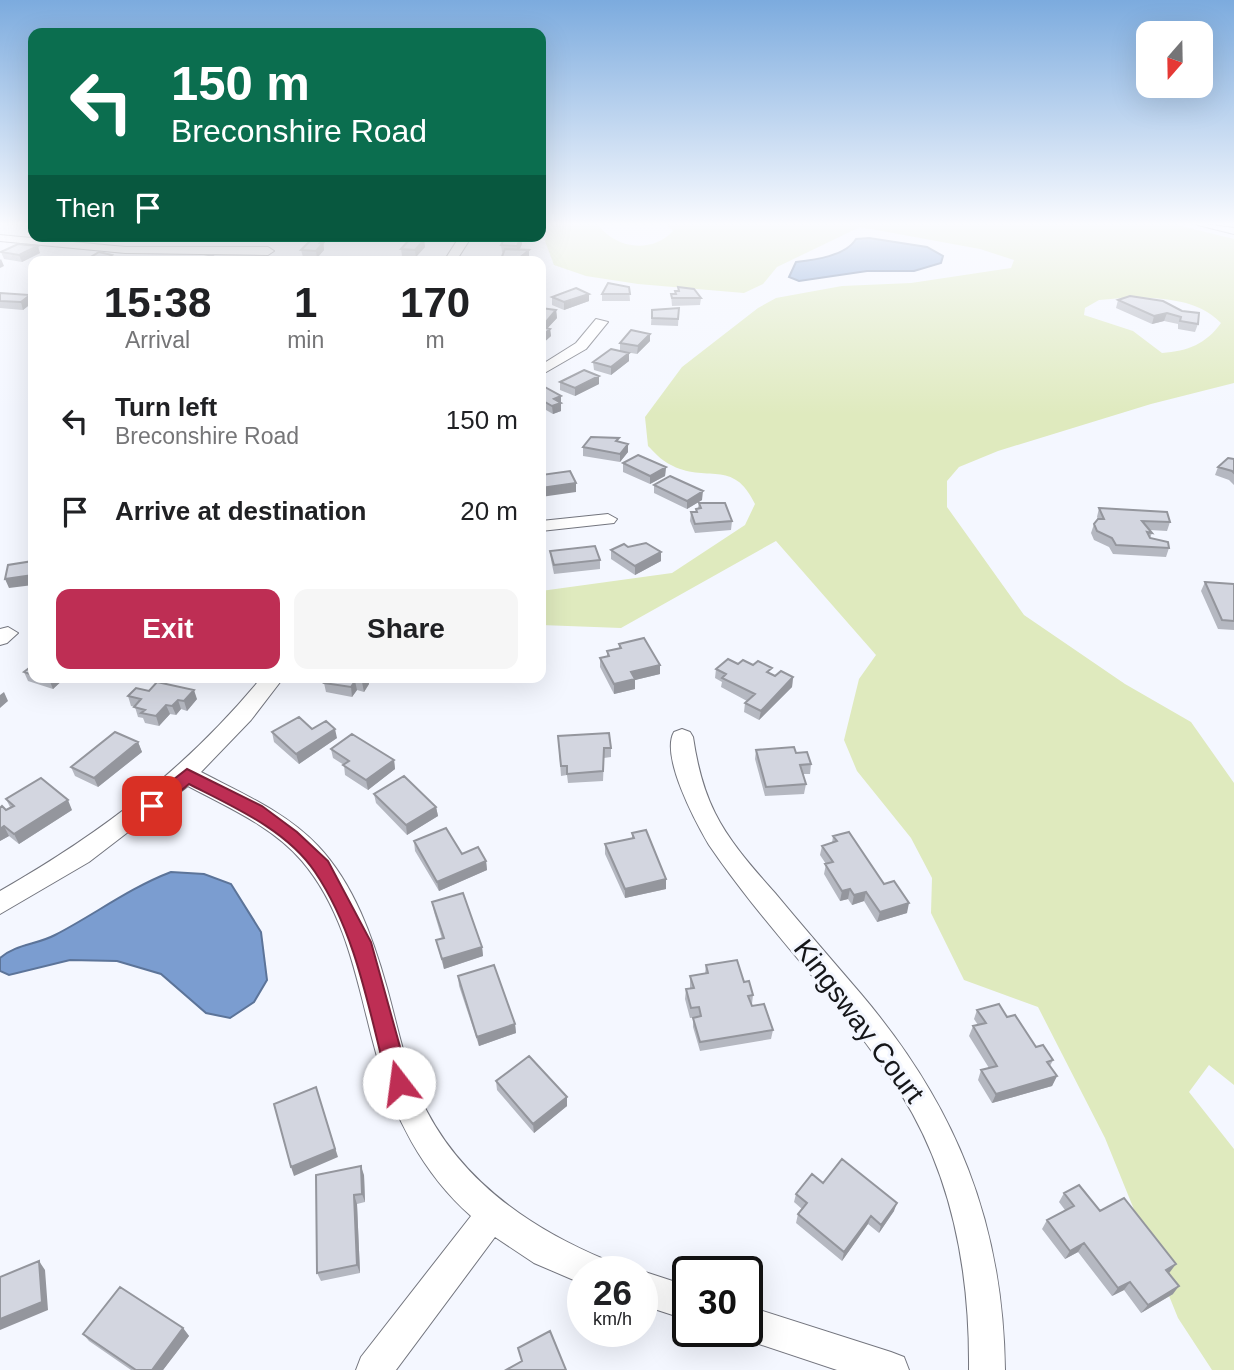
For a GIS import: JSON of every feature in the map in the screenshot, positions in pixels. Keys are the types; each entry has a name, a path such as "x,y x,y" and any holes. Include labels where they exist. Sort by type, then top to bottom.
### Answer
{"street":[{"path":"546,369 581,346 601,322"},
{"path":"546,525 608,519"},
{"path":"0,904 116,834 187,775 217,746 269,683"},
{"name":"Kingsway Court","path":"682,737 689,785 714,835 890,1052 927,1110 954,1167 973,1226 989,1330 987,1370"},
{"path":"187,775 256,811 291,836 321,866 361,942 399,1083 416,1119 456,1177 492,1215 544,1250 567,1260"},
{"path":"374,1370 492,1215"},
{"path":"763,1328 891,1370"}],"green space":[{"path":"673,287 757,287 744,293"},
{"path":"837,287 1234,287 1234,383 1151,404 998,451 959,467 947,481 947,507 1024,615 1125,684 1191,722 1234,783 1234,1085 1209,1065 1189,1092 1234,1149 1234,1370 1212,1370 1178,1318 1105,1138 1038,1007 964,980 931,913 932,878 911,838 857,771 844,740 859,679 876,655 776,541 621,628 546,625 546,590 672,573 745,525 755,504 747,490 728,476 683,470 663,460 648,446 645,417 682,367 758,308 776,298","holes":["1134,297 1169,300 1202,309 1221,323 1196,345 1162,353 1133,331 1084,315 1085,308 1099,300"]}],"water":[{"path":"171,872 204,874 231,884 261,932 267,980 254,1002 230,1018 206,1013 161,974 117,961 70,960 9,975 0,971 0,958 6,953 55,935"}],"building":[{"path":"606,287 629,287 630,294 602,294"},
{"path":"678,287 694,289 701,298 672,298 671,294 679,291"},
{"path":"576,288 589,294 564,302 552,297"},
{"path":"0,293 28,295 21,302 0,301"},
{"path":"1130,296 1163,301 1182,311 1199,313 1198,324 1180,321 1181,317 1167,313 1154,316 1118,300"},
{"path":"679,308 678,319 652,318 652,310"},
{"path":"546,309 556,310 546,322"},
{"path":"631,330 650,334 638,346 620,343"},
{"path":"611,349 629,353 611,367 593,362"},
{"path":"584,370 599,376 575,388 560,382"},
{"path":"546,388 561,396 554,399 561,403 552,406 546,403"},
{"path":"591,437 619,438 616,441 628,444 620,454 583,447"},
{"path":"638,455 666,467 650,476 623,463"},
{"path":"1228,458 1234,459 1234,473 1218,467"},
{"path":"570,471 576,483 546,487 546,474"},
{"path":"670,476 703,491 687,501 654,485"},
{"path":"699,503 725,503 732,521 695,524 691,512 697,512 696,509 701,508"},
{"path":"1099,508 1167,512 1170,522 1142,521 1152,533 1147,532 1150,538 1168,542 1169,548 1116,545 1112,538 1097,531 1094,524 1098,519 1104,519"},
{"path":"646,543 661,552 635,566 611,550 624,544 628,547"},
{"path":"595,546 600,560 554,565 550,551"},
{"path":"28,562 28,576 5,579 8,565"},
{"path":"1205,582 1234,584 1234,621 1222,620"},
{"path":"644,638 660,665 631,672 635,679 614,684 600,658 609,656 607,651 621,648 619,644"},
{"path":"728,659 738,664 743,660 753,665 758,661 772,668 767,672 775,676 781,671 793,677 761,711 745,703 755,694 722,678 726,674 716,669"},
{"path":"156,683 194,690 184,701 178,700 172,706 166,705 156,716 141,713 145,710 134,707 141,699 128,696 136,688 149,691"},
{"path":"324,683 354,683 351,687"},
{"path":"299,717 312,729 326,721 335,729 296,754 272,732"},
{"path":"115,732 138,742 94,778 71,767"},
{"path":"609,733 611,748 604,748 603,771 567,774 567,766 561,766 558,736"},
{"path":"352,734 394,760 366,780 343,765 349,761 331,749"},
{"path":"794,747 796,753 807,752 811,764 800,765 806,784 766,787 756,750"},
{"path":"404,776 436,807 406,825 374,794"},
{"path":"41,778 68,800 14,834 4,826 0,829 0,808 2,806 6,810 14,806 6,799"},
{"path":"446,828 462,854 478,847 486,861 437,882 414,841"},
{"path":"646,830 666,879 625,889 605,844 634,838 632,833"},
{"path":"849,832 884,884 894,881 909,903 880,912 866,892 854,895 850,889 842,891 825,864 833,862 822,846 837,841 833,836"},
{"path":"463,893 482,947 442,959 436,940 444,938 432,902"},
{"path":"737,960 744,982 749,981 753,995 748,996 752,1006 764,1004 773,1030 700,1042 693,1018 701,1016 699,1007 691,1008 686,989 694,988 690,976 708,973 706,965"},
{"path":"494,965 515,1024 477,1037 458,976"},
{"path":"999,1004 1007,1017 1015,1015 1036,1047 1043,1045 1053,1060 1047,1062 1057,1076 996,1094 981,1070 997,1066 973,1026 986,1023 977,1010"},
{"path":"529,1056 567,1097 533,1124 496,1081"},
{"path":"316,1087 335,1149 291,1167 274,1104"},
{"path":"842,1159 897,1203 881,1225 871,1216 844,1252 798,1214 807,1203 796,1194 812,1174 823,1183"},
{"path":"361,1166 362,1194 354,1195 357,1265 317,1273 316,1175"},
{"path":"1079,1185 1100,1211 1124,1198 1176,1264 1166,1270 1179,1286 1148,1305 1130,1282 1118,1288 1084,1243 1070,1251 1047,1220 1074,1206 1064,1193"},
{"path":"39,1261 42,1302 0,1319 0,1277"},
{"path":"120,1287 183,1328 152,1370 136,1370 83,1334"},
{"path":"550,1331 566,1370 506,1370 522,1361 518,1348"}],"route":[{"path":"152,806 187,775 256,811 291,836 321,866 342,900 361,942 399,1083"}]}
